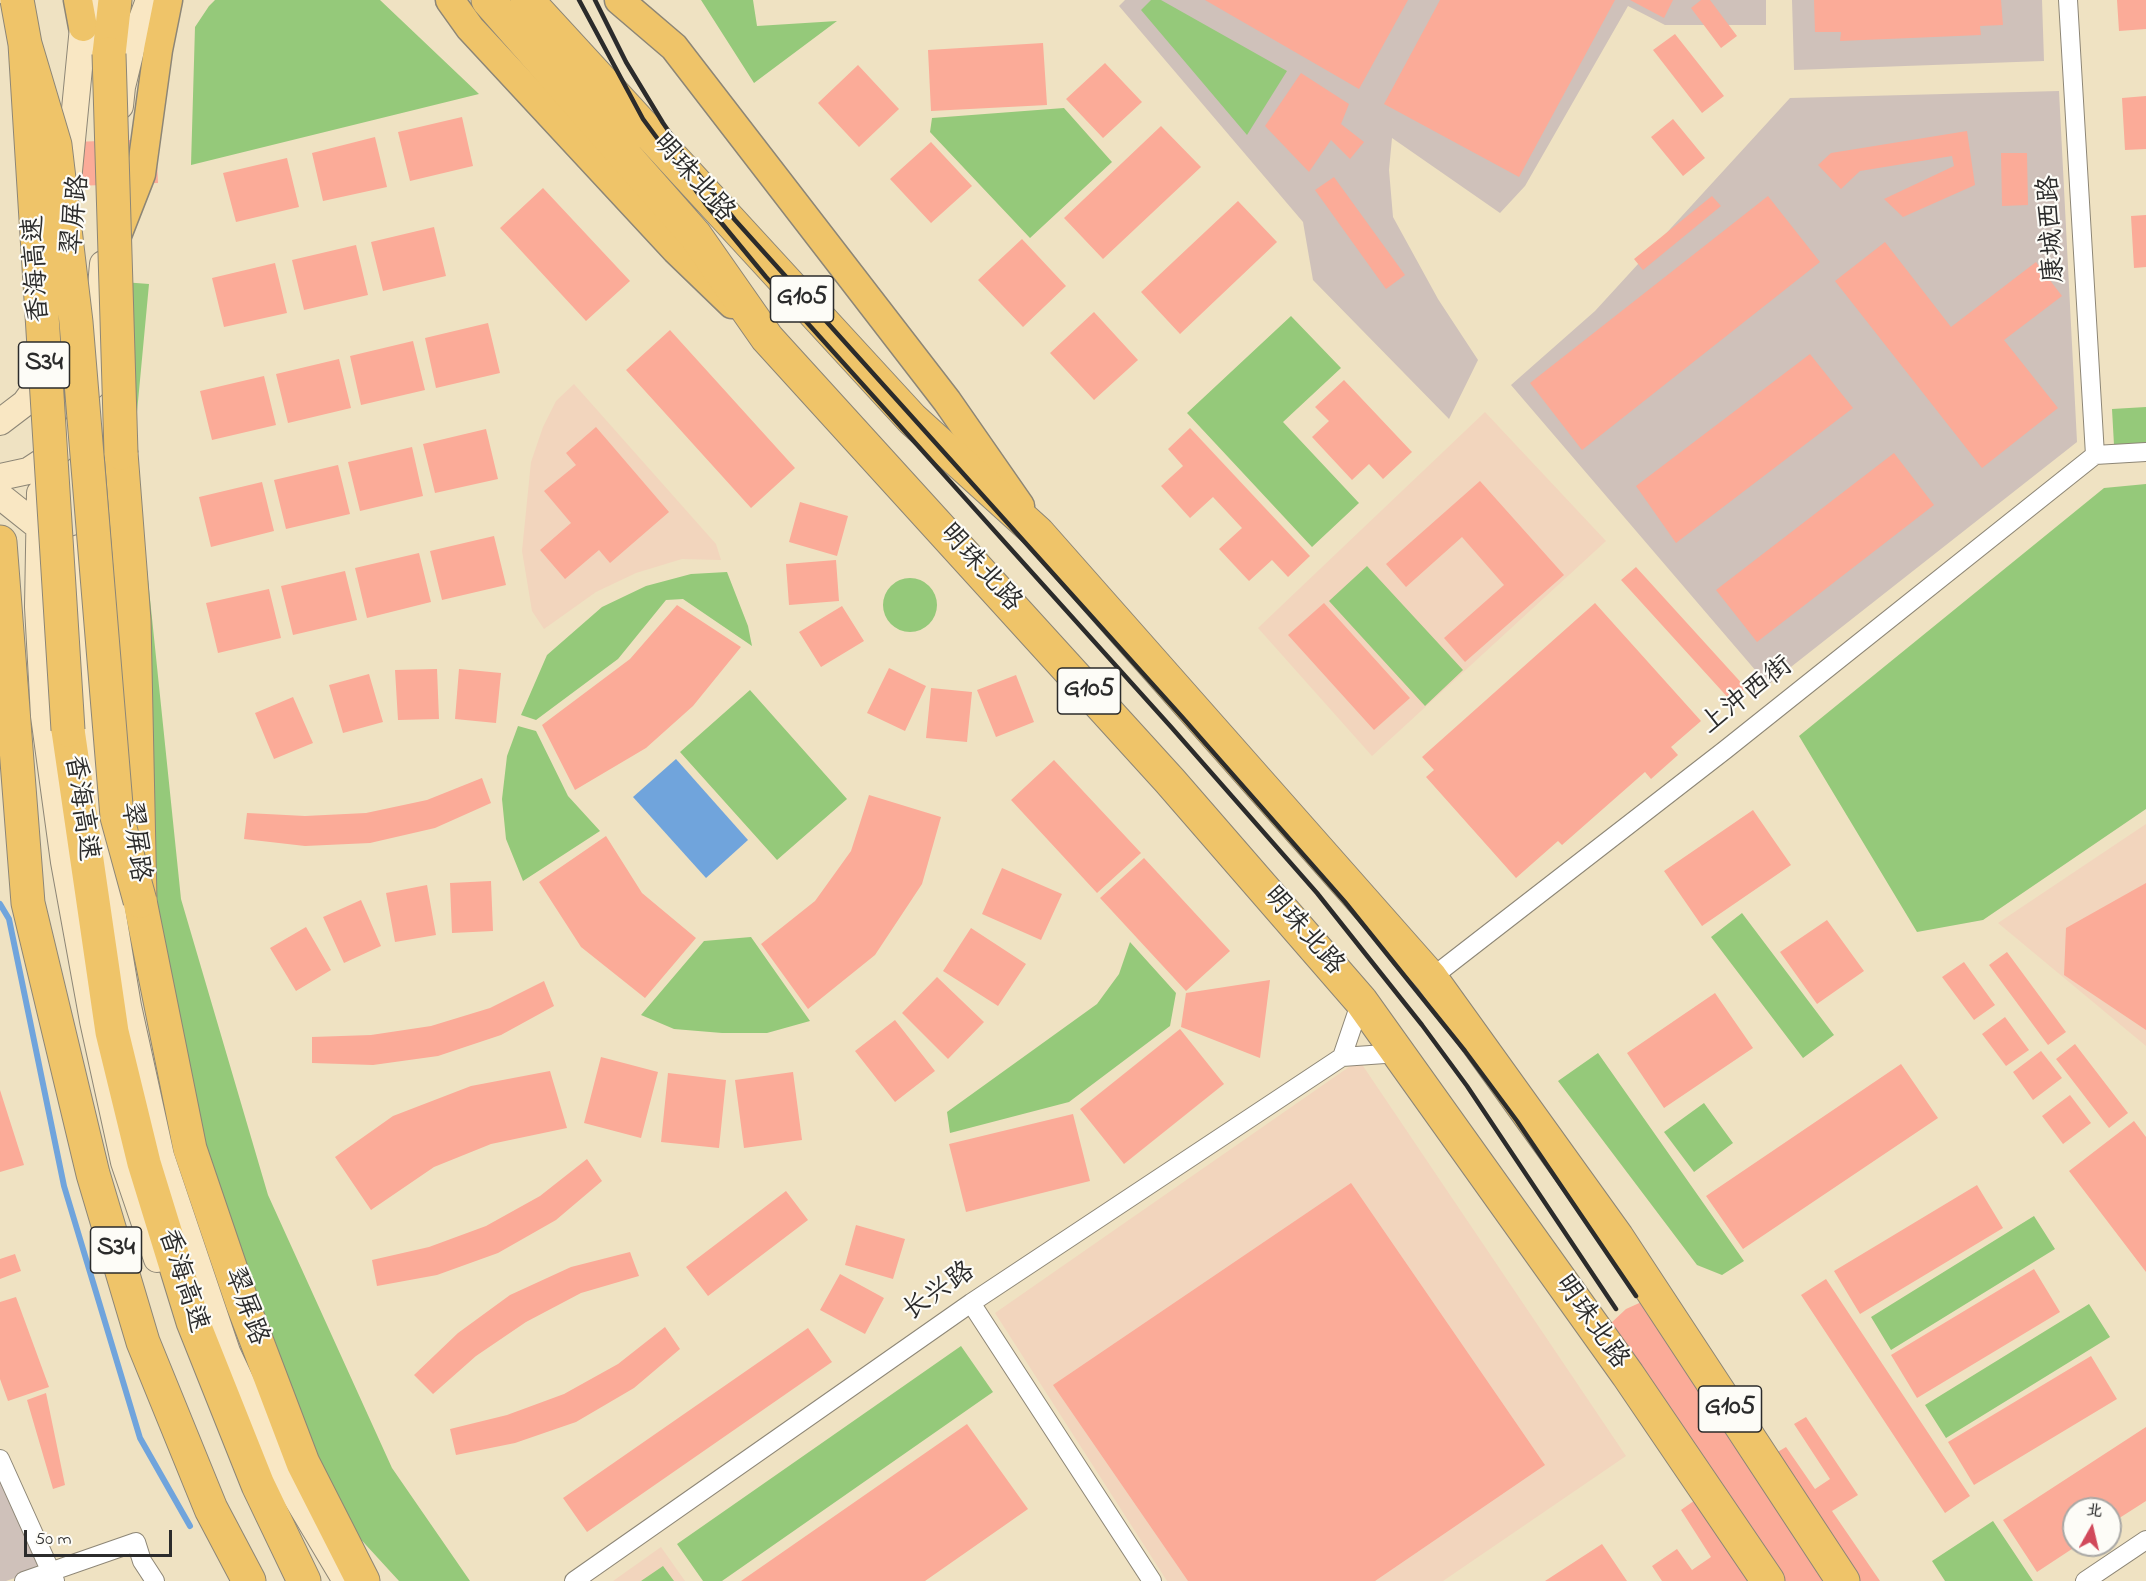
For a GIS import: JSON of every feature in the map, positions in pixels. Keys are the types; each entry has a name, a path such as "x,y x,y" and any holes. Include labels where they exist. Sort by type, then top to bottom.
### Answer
{"highway":[{"name":"香海高速","path":"17,0 25,44 68,730 112,1032 144,1163 193,1322 258,1485 304,1581"},
{"path":"115,0 109,54 121,453 134,620 140,901"},
{"name":"明珠北路","path":"488,0 695,235 767,338 1170,781 1361,1001 1628,1376 1768,1581"},
{"name":"明珠北路","path":"527,0 912,419 1038,532 1431,978 1617,1237 1843,1581"},
{"path":"25,44 55,145 76,322 117,817 140,901 190,1149 243,1305 303,1463 363,1581"},
{"name":"香海高速","path":"0,542 27,903 93,1174 143,1342 211,1509 249,1581"},
{"path":"0,794 27,903"}],"main road":[{"path":"431,0 470,28"},
{"name":"明珠北路","path":"450,0 470,28 676,250 767,338"},
{"name":"明珠北路","path":"619,0 674,47 947,401 1038,532"},
{"path":"647,0 674,47"},
{"path":"102,274 141,174 165,2"},
{"name":"翠屏路","path":"84,9 50,368 37,470 38,607 44,716 64,862 93,1021 124,1161 177,1316 230,1450 294,1581"},
{"name":"翠屏路","path":"102,274 79,550 89,711 104,861 128,1006 161,1156 226,1352 293,1492 346,1581"},
{"path":"0,422 25,404 50,368"},
{"path":"0,477 37,470 60,450 71,440 91,397"},
{"path":"0,464 37,470 68,495 81,519"},
{"path":"0,496 39,527"}],"street":[{"name":"康城西路","path":"2068,0 2095,455"},
{"path":"2095,455 2146,452"},
{"name":"上沖西街","path":"1431,978 1735,743 2095,455"},
{"path":"1342,1058 1361,1001"},
{"name":"长兴路","path":"574,1581 971,1303 1342,1058 1399,1053"},
{"path":"971,1303 1152,1581"},
{"path":"0,1459 52,1576"},
{"path":"2085,1581 2146,1540"},
{"path":"24,1581 52,1576 136,1542 142,1561 154,1581"}],"shaded area":[{"path":"1125,0 1766,0 1766,25 1665,25 1628,6 1525,186 1500,213 1392,138 1389,170 1393,217 1438,299 1478,360 1449,419 1313,280 1303,222 1119,6"},
{"path":"1792,0 2042,0 2044,61 1794,70"},
{"path":"2059,91 2077,442 1768,685 1511,385 1595,311 1790,98"},
{"path":"574,384 716,544 721,560 682,559 636,573 596,592 544,629 532,611 522,551 531,462 543,427 556,401"},
{"path":"1485,412 1606,541 1372,756 1258,628"},
{"path":"2146,824 2146,1046 1998,923"},
{"path":"1359,1060 1626,1456 1443,1581 1167,1581 995,1313"},
{"path":"0,1475 44,1568 6,1581 0,1581"},
{"path":"661,1547 685,1581 613,1581"}],"green space":[{"path":"215,0 380,0 479,94 191,165 195,27"},
{"path":"701,0 753,0 757,26 837,21 754,83"},
{"path":"1151,0 1161,0 1287,71 1247,135 1141,10"},
{"path":"1064,108 1112,162 1030,238 930,132 932,118"},
{"path":"123,282 149,284 134,444 181,899 268,1195 392,1468 470,1581 399,1581 311,1485 188,1160 105,619"},
{"path":"1291,316 1341,368 1283,422 1359,503 1312,547 1187,413"},
{"path":"2146,407 2146,444 2114,445 2112,409"},
{"path":"2146,484 2146,809 1983,920 1917,932 1799,736 2104,488"},
{"path":"1367,566 1463,670 1425,706 1329,601"},
{"path":"727,572 748,626 752,646 683,599 666,600 618,659 536,720 521,715 547,655 602,607 646,586 691,574"},
{"path":"910,578 920,580 929,586 935,595 937,605 935,615 929,624 920,630 910,632 900,630 891,624 885,615 883,605 885,595 891,586 900,580"},
{"path":"750,690 847,799 777,860 680,752"},
{"path":"518,726 536,731 568,796 600,831 523,881 506,839 502,799 507,756"},
{"path":"1742,913 1834,1035 1803,1058 1711,937"},
{"path":"751,937 810,1021 767,1033 722,1033 674,1029 641,1015 704,941"},
{"path":"1130,942 1176,993 1170,1026 1069,1102 950,1133 947,1112 1097,1004 1119,974"},
{"path":"1598,1053 1744,1261 1722,1275 1697,1265 1558,1081"},
{"path":"1704,1103 1733,1143 1694,1172 1664,1132"},
{"path":"2034,1216 2055,1249 1891,1350 1871,1317"},
{"path":"2089,1304 2110,1337 1946,1438 1925,1405"},
{"path":"961,1346 993,1392 722,1581 703,1581 677,1544"},
{"path":"1993,1521 2033,1581 1945,1581 1932,1561"},
{"path":"663,1566 674,1581 641,1581"}],"water":[{"path":"676,759 748,840 706,878 633,797"}],"building":[{"path":"1205,0 1408,0 1359,89"},
{"path":"1440,0 1615,0 1519,177 1384,104"},
{"path":"1630,0 1673,0 1664,18"},
{"path":"1701,0 1710,0 1737,36 1721,48 1691,8"},
{"path":"1814,0 2001,0 2003,25 1980,26 1981,35 1840,41 1841,32 1815,32"},
{"path":"2117,0 2146,0 2146,29 2119,31"},
{"path":"1675,34 1724,96 1702,113 1653,50"},
{"path":"1043,43 1047,105 931,111 928,50"},
{"path":"1105,63 1142,102 1103,138 1066,99"},
{"path":"858,65 899,109 859,147 818,103"},
{"path":"1301,73 1349,104 1341,124 1364,142 1350,159 1331,140 1309,172 1265,126"},
{"path":"2146,96 2146,149 2125,150 2122,98"},
{"path":"462,117 473,166 410,181 398,132"},
{"path":"1673,119 1705,158 1683,176 1651,137"},
{"path":"1161,126 1201,167 1103,259 1064,218"},
{"path":"1967,131 1975,185 1903,217 1884,199 1954,166 1952,156 1860,171 1841,189 1818,165 1831,153"},
{"path":"375,137 387,187 323,201 312,153"},
{"path":"156,139 158,183 75,186 73,142"},
{"path":"931,142 972,186 931,223 890,179"},
{"path":"2001,153 2027,153 2028,205 2002,206"},
{"path":"287,158 299,207 236,222 223,173"},
{"path":"1334,177 1405,275 1386,289 1315,190"},
{"path":"543,188 630,281 586,321 500,228"},
{"path":"1712,196 1721,206 1643,270 1634,259"},
{"path":"1768,196 1820,262 1582,450 1530,383"},
{"path":"1238,201 1277,242 1180,334 1141,292"},
{"path":"2146,215 2146,267 2134,268 2131,216"},
{"path":"434,227 446,276 383,291 371,242"},
{"path":"1022,239 1066,286 1023,327 978,280"},
{"path":"1885,242 1951,327 2036,262 2062,296 2004,340 2058,408 1982,468 1835,281"},
{"path":"356,245 368,295 304,310 292,260"},
{"path":"275,263 287,313 224,327 212,278"},
{"path":"1094,312 1138,360 1094,400 1050,353"},
{"path":"488,323 500,373 436,388 425,338"},
{"path":"670,330 795,468 751,508 626,370"},
{"path":"413,341 425,390 361,405 350,356"},
{"path":"1810,354 1853,408 1676,543 1636,486"},
{"path":"339,359 351,408 288,423 276,374"},
{"path":"264,376 276,425 212,440 200,391"},
{"path":"1344,380 1412,452 1383,479 1369,464 1352,480 1312,437 1329,421 1315,407"},
{"path":"596,427 669,512 610,563 599,550 565,579 540,550 571,523 544,491 576,465 566,453"},
{"path":"1190,428 1310,556 1288,577 1272,560 1249,581 1219,549 1242,528 1213,497 1190,518 1161,486 1183,466 1168,449"},
{"path":"486,429 498,479 435,493 423,444"},
{"path":"412,447 423,496 360,511 348,462"},
{"path":"1894,453 1934,505 1757,642 1716,590"},
{"path":"338,465 350,514 286,529 274,480"},
{"path":"1480,481 1564,575 1465,662 1444,638 1504,585 1462,537 1406,587 1386,564"},
{"path":"262,482 274,531 211,547 199,497"},
{"path":"800,502 848,516 837,556 789,542"},
{"path":"494,536 506,585 442,600 430,551"},
{"path":"419,553 431,602 367,618 355,568"},
{"path":"836,560 839,601 789,605 786,564"},
{"path":"1636,567 1746,688 1731,701 1621,580"},
{"path":"345,571 357,620 293,635 281,586"},
{"path":"269,589 281,638 218,653 206,603"},
{"path":"1324,603 1410,698 1374,730 1288,635"},
{"path":"1595,603 1701,721 1671,747 1678,755 1651,779 1645,772 1562,845 1558,841 1516,878 1426,777 1434,770 1422,757"},
{"path":"677,605 741,647 693,706 646,748 575,790 542,725 630,659"},
{"path":"842,606 864,641 821,667 799,632"},
{"path":"889,668 926,686 905,731 867,713"},
{"path":"437,669 439,719 398,720 395,670"},
{"path":"459,669 501,673 496,723 455,719"},
{"path":"369,674 383,722 343,733 329,685"},
{"path":"1016,675 1034,722 996,737 977,690"},
{"path":"931,688 972,692 967,742 926,738"},
{"path":"293,697 313,743 274,759 255,713"},
{"path":"1054,760 1141,853 1097,893 1011,800"},
{"path":"482,778 491,803 435,828 370,843 305,846 244,839 247,813 305,816 366,813 427,800"},
{"path":"869,795 941,817 922,884 875,955 808,1009 761,944 815,901 851,851"},
{"path":"1753,810 1791,865 1702,926 1664,871"},
{"path":"606,836 642,893 696,938 645,998 581,947 539,882"},
{"path":"1144,858 1230,951 1186,991 1100,898"},
{"path":"1002,868 1062,894 1041,940 982,914"},
{"path":"491,881 493,931 452,933 450,883"},
{"path":"2146,883 2146,1030 2064,975 2066,928"},
{"path":"427,885 436,935 395,942 386,893"},
{"path":"361,900 381,946 344,963 323,917"},
{"path":"1827,920 1864,971 1817,1004 1780,952"},
{"path":"306,927 331,970 296,991 270,948"},
{"path":"971,928 1026,964 998,1006 943,971"},
{"path":"2007,952 2066,1032 2048,1045 1989,965"},
{"path":"1964,962 1995,1005 1974,1020 1942,977"},
{"path":"937,977 984,1022 948,1059 902,1013"},
{"path":"1270,980 1260,1058 1181,1027 1186,993"},
{"path":"544,981 554,1006 501,1035 438,1056 373,1065 312,1063 312,1037 371,1035 431,1026 490,1008"},
{"path":"1715,993 1753,1048 1664,1108 1627,1053"},
{"path":"2005,1017 2029,1050 2006,1066 1982,1034"},
{"path":"895,1020 935,1071 895,1102 855,1051"},
{"path":"1180,1029 1224,1084 1124,1164 1080,1109"},
{"path":"2075,1044 2128,1113 2109,1128 2056,1059"},
{"path":"2041,1051 2062,1078 2033,1100 2013,1072"},
{"path":"601,1057 658,1072 641,1138 584,1123"},
{"path":"1901,1064 1938,1118 1743,1249 1706,1196"},
{"path":"550,1071 567,1128 491,1144 434,1167 371,1210 335,1157 393,1116 471,1086"},
{"path":"793,1072 802,1140 744,1148 735,1080"},
{"path":"668,1073 726,1080 719,1148 661,1142"},
{"path":"0,1090 24,1165 0,1172"},
{"path":"2070,1095 2091,1123 2063,1144 2042,1116"},
{"path":"1073,1114 1090,1181 966,1212 949,1144"},
{"path":"2134,1121 2146,1137 2146,1272 2069,1171"},
{"path":"587,1159 602,1181 556,1220 498,1253 437,1275 377,1286 372,1260 429,1247 486,1226 540,1196"},
{"path":"1351,1183 1545,1465 1375,1581 1188,1581 1053,1385"},
{"path":"1977,1185 2003,1228 1860,1314 1834,1271"},
{"path":"786,1191 808,1220 708,1296 686,1267"},
{"path":"856,1225 905,1239 893,1279 845,1265"},
{"path":"630,1252 639,1276 581,1293 526,1322 476,1356 433,1394 414,1375 458,1333 510,1295 571,1267"},
{"path":"15,1254 21,1271 0,1279 0,1259"},
{"path":"2034,1269 2060,1312 1917,1398 1891,1355"},
{"path":"840,1274 884,1298 865,1334 820,1310"},
{"path":"1826,1279 1970,1496 1945,1513 1801,1295"},
{"path":"16,1297 49,1387 8,1401 0,1379 0,1302"},
{"path":"1646,1300 1766,1459 1786,1447 1815,1489 1830,1479 1794,1424 1806,1417 1858,1495 1832,1511 1880,1581 1662,1581 1652,1566 1677,1549 1692,1570 1711,1557 1681,1510 1698,1498 1610,1324 1626,1309"},
{"path":"665,1327 680,1349 634,1388 576,1422 515,1443 456,1455 450,1429 507,1415 564,1394 618,1364"},
{"path":"808,1328 832,1362 587,1532 563,1498"},
{"path":"2091,1356 2117,1399 1974,1485 1948,1442"},
{"path":"46,1393 65,1485 53,1489 27,1400"},
{"path":"967,1424 1028,1509 925,1581 741,1581"},
{"path":"2146,1427 2146,1501 2122,1516 2122,1497 2062,1497 2062,1556 2037,1572 2003,1520"},
{"path":"1602,1544 1627,1581 1545,1581"}],"waterway":[{"path":"0,904 9,919 64,1186 140,1438 190,1526"}],"railway":[{"path":"579,0 643,119 705,203 766,277 1172,728 1317,893 1422,1025 1467,1086 1616,1309"},
{"path":"595,0 626,62 663,123 696,171 735,220 1183,718 1345,902 1465,1051 1517,1121 1636,1296"}]}
